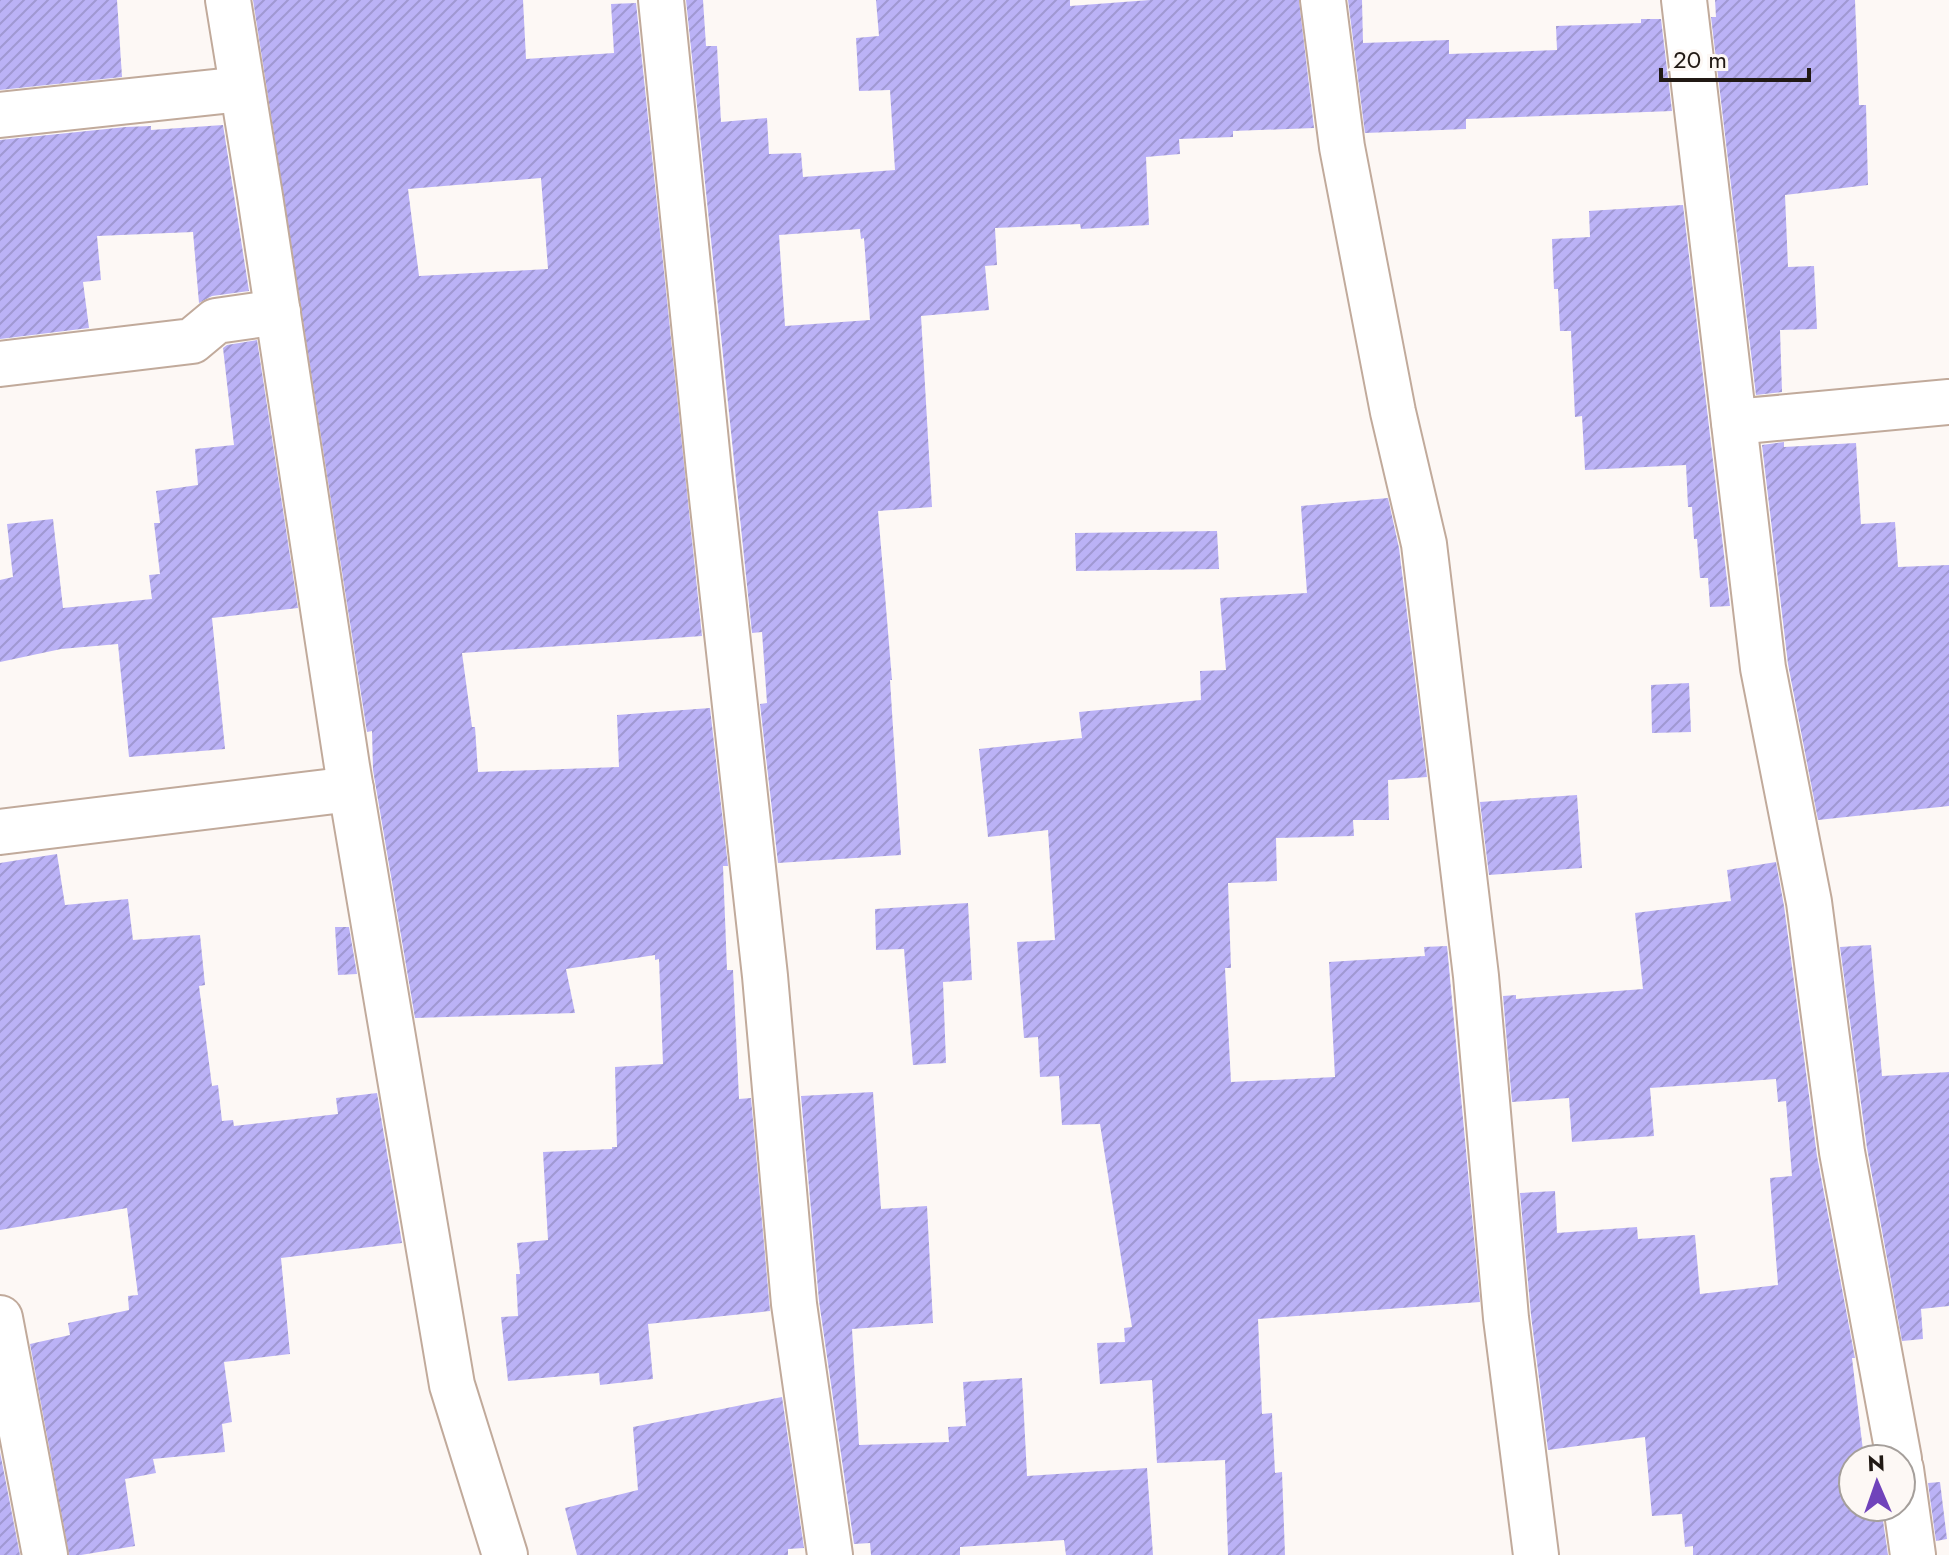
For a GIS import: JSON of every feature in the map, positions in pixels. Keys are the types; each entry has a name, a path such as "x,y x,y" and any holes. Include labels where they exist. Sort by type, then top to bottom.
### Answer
{"street":[{"path":"228,0 351,789 452,1385 505,1555"},
{"path":"661,0 765,976 794,1304 830,1555"},
{"path":"1323,0 1342,147 1393,412 1424,544 1476,976 1506,1318 1536,1555"},
{"path":"1684,0 1763,668 1809,902 1842,1152 1896,1443"},
{"path":"0,115 242,89"},
{"path":"0,364 192,341 216,321 278,312"},
{"path":"1734,422 1949,402"},
{"path":"0,832 351,789"},
{"path":"0,1318 45,1555"},
{"path":"1909,1523 1913,1555"}],"building":[{"path":"0,0 117,0 122,77 0,90"},
{"path":"253,0 523,0 526,59 614,53 611,4 636,3 702,636 462,653 472,727 475,727 478,772 619,767 617,715 710,708 728,866 723,866 727,970 733,970 739,1099 751,1098 770,1311 648,1324 653,1379 600,1385 599,1373 508,1381 501,1317 518,1316 516,1274 520,1274 517,1243 548,1240 543,1152 617,1147 615,1067 663,1064 659,959 655,960 655,955 566,969 575,1013 415,1018 373,770 372,731 367,732","holes":["541,178 548,269 419,276 408,189"]},
{"path":"686,0 703,0 706,46 717,46 721,122 767,118 769,154 801,153 803,177 895,170 890,90 859,91 856,38 879,36 876,0 1070,0 1070,6 1150,0 1299,0 1314,128 1233,131 1233,137 1179,139 1180,154 1146,157 1149,225 1081,229 1080,224 995,228 997,265 985,266 989,310 921,316 932,507 878,511 892,680 901,855 778,863 760,704 767,703 762,632 752,633","holes":["860,229 861,239 864,238 870,320 785,326 779,235"]},
{"path":"1348,0 1362,0 1363,43 1449,40 1449,54 1557,50 1556,26 1641,23 1641,19 1661,19 1672,111 1466,119 1466,129 1365,133"},
{"path":"1715,0 1855,0 1859,105 1866,105 1868,185 1785,195 1788,267 1814,266 1817,329 1780,330 1782,392 1756,395 1711,17 1716,17"},
{"path":"223,125 249,291 212,296 199,303 193,232 97,236 101,280 83,282 89,328 0,339 0,140 126,127 151,126 151,130"},
{"path":"1683,205 1730,606 1710,607 1708,578 1700,578 1692,507 1688,507 1686,465 1585,470 1582,416 1575,417 1571,331 1560,331 1558,289 1554,289 1552,239 1590,237 1589,211"},
{"path":"257,340 298,608 212,618 225,749 129,757 118,644 61,649 0,662 0,580 13,577 7,524 53,519 63,608 152,599 149,575 160,574 154,523 160,523 156,491 198,485 195,449 234,445 223,348"},
{"path":"1784,442 1784,447 1856,443 1861,524 1895,522 1898,567 1949,565 1949,806 1818,820 1788,664 1762,445"},
{"path":"1388,498 1399,548 1427,777 1388,780 1389,820 1353,820 1354,836 1276,838 1277,881 1228,883 1231,968 1225,968 1231,1082 1335,1077 1329,962 1425,956 1424,947 1447,946 1480,1302 1258,1319 1262,1414 1272,1413 1275,1473 1282,1472 1285,1555 1228,1555 1225,1460 1157,1463 1152,1380 1100,1384 1097,1343 1125,1342 1124,1328 1132,1327 1100,1124 1062,1125 1059,1076 1040,1077 1038,1037 1024,1038 1017,942 1055,940 1048,830 988,837 979,749 1082,738 1079,712 1201,700 1200,671 1226,670 1220,598 1307,593 1301,506"},
{"path":"1217,531 1219,569 1076,571 1075,533"},
{"path":"1689,683 1691,732 1652,733 1651,685"},
{"path":"1577,795 1582,868 1489,875 1480,802"},
{"path":"57,854 65,905 128,899 133,940 200,935 205,985 199,986 212,1086 218,1085 222,1121 233,1120 234,1126 338,1114 336,1098 377,1093 402,1243 281,1258 290,1354 224,1362 232,1422 222,1424 225,1452 153,1459 156,1473 125,1479 135,1546 81,1555 69,1555 30,1344 70,1335 68,1323 129,1310 128,1296 138,1295 127,1208 0,1230 0,863"},
{"path":"1776,862 1817,1156 1855,1358 1852,1358 1862,1443 1837,1443 1837,1523 1883,1523 1888,1555 1693,1555 1693,1546 1685,1547 1682,1514 1652,1516 1645,1437 1548,1450 1520,1193 1555,1191 1557,1233 1637,1227 1638,1239 1695,1235 1700,1294 1778,1285 1770,1178 1792,1176 1786,1101 1778,1102 1776,1079 1650,1088 1654,1136 1572,1142 1569,1098 1512,1102 1503,996 1516,995 1516,999 1643,989 1635,913 1731,901 1727,870"},
{"path":"968,903 972,980 943,982 946,1063 913,1065 904,949 876,950 875,909"},
{"path":"335,927 349,927 357,974 338,975"},
{"path":"1871,945 1882,1076 1949,1072 1949,1306 1921,1309 1923,1339 1902,1341 1867,1148 1840,947"},
{"path":"873,1092 881,1209 927,1206 933,1323 852,1329 859,1445 949,1442 948,1427 966,1426 963,1382 1022,1378 1027,1476 1147,1468 1153,1555 1066,1555 1064,1540 960,1547 960,1555 871,1555 870,1543 854,1544 819,1301 801,1096"},
{"path":"782,1397 804,1548 788,1549 788,1555 577,1555 565,1508 638,1490 633,1427"},
{"path":"0,1452 20,1555 0,1555"},
{"path":"1940,1482 1947,1539 1936,1541 1928,1483"}]}
